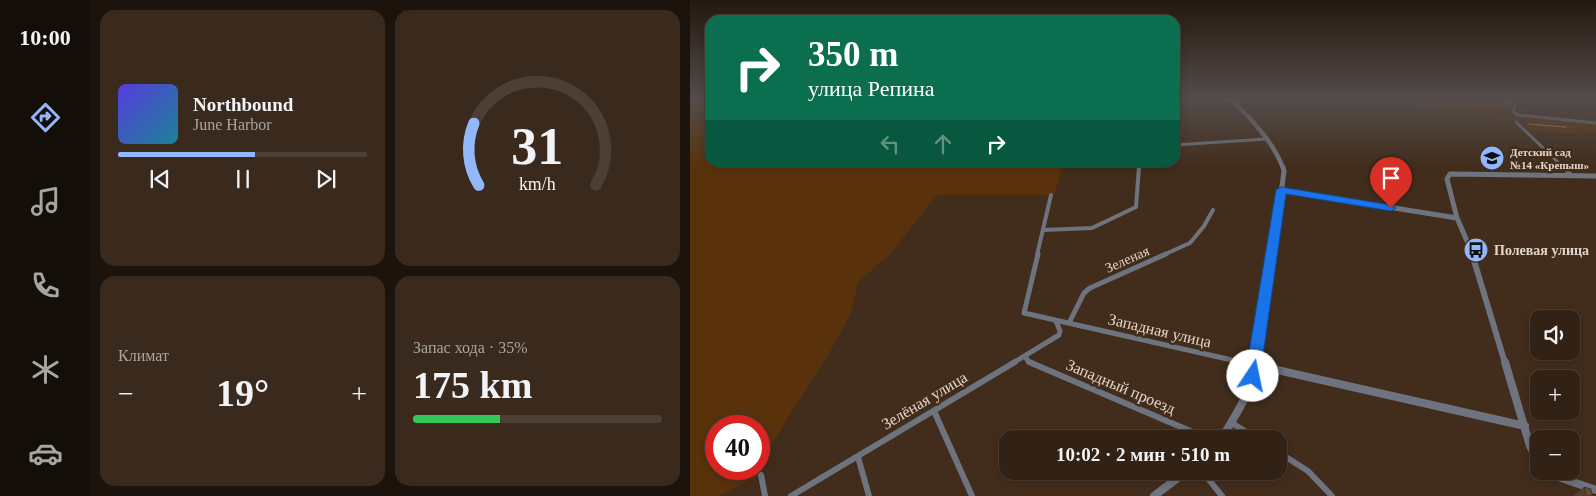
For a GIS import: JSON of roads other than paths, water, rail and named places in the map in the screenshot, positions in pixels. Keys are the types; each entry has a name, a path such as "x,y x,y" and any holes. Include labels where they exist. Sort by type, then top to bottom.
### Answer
{"street":[{"path":"1228,430 1250,388 1255,366 1284,166 1253,121"},
{"path":"1576,121 1596,123"},
{"path":"1516,122 1572,176"},
{"path":"1180,146 1266,139"},
{"path":"1043,230 1092,228 1136,207 1139,167"},
{"path":"1530,446 1476,263 1457,218 1447,179 1450,174 1454,173 1596,176"},
{"path":"1281,190 1457,218"},
{"name":"Западная улица","path":"1051,195 1024,313 1525,426"},
{"name":"Зеленая","path":"1069,323 1084,293 1090,288 1190,243 1204,226 1213,210"},
{"name":"Зелёная улица","path":"791,496 1059,335 1060,330 1056,321"},
{"name":"Западный проезд","path":"1025,356 1028,361 1188,430"},
{"path":"934,411 972,496"},
{"path":"1232,423 1243,430"},
{"path":"858,457 869,496"},
{"path":"1287,458 1308,471 1332,496"},
{"path":"762,480 765,496"},
{"path":"1154,496 1174,480"},
{"path":"1209,480 1222,496"},
{"path":"1567,480 1596,490"}],"waterway":[{"path":"1529,124 1566,127"}],"place":[{"name":"Детский сад №14 «Крепыш»","path":"1492,158"},
{"name":"Полевая улица","path":"1476,250"}]}
